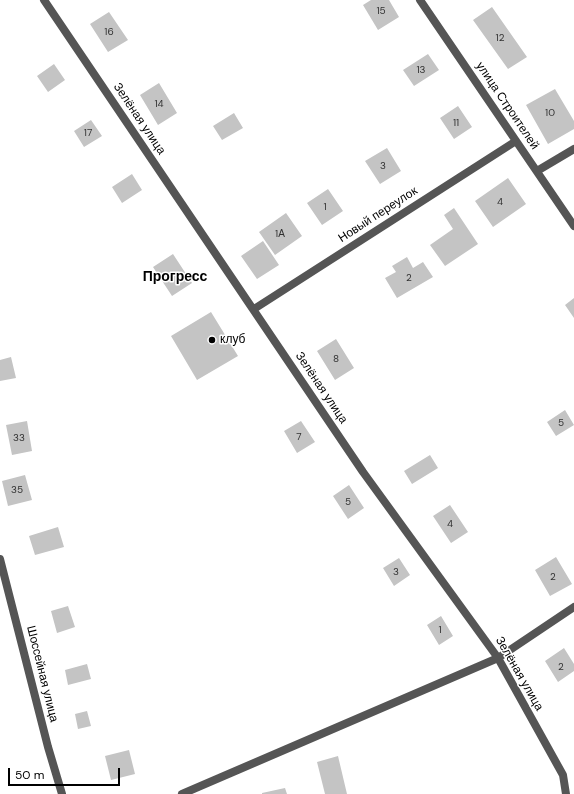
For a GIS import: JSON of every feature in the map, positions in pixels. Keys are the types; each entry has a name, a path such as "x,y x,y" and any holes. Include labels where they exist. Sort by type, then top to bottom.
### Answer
{"street":[{"name":"Зелёная улица","path":"44,0 363,472 498,658 563,775 566,794"},
{"name":"улица Строителей","path":"420,0 574,226"},
{"name":"Новый переулок","path":"254,309 516,141"},
{"path":"537,171 574,149"},
{"name":"Шоссейная улица","path":"0,560 48,747 62,794"},
{"path":"182,794 498,658 574,607"}],"building":[{"path":"371,0 389,0 399,17 378,30 363,5"},
{"path":"492,7 527,57 508,69 473,20"},
{"path":"109,12 128,40 108,52 90,24"},
{"path":"428,54 439,70 414,86 403,70"},
{"path":"54,64 65,80 48,92 37,76"},
{"path":"159,83 177,113 158,125 140,95"},
{"path":"555,89 574,121 574,129 548,144 526,105"},
{"path":"458,106 472,127 454,139 440,118"},
{"path":"234,113 243,128 222,140 213,126"},
{"path":"91,120 102,136 84,147 74,131"},
{"path":"387,148 401,171 380,184 365,161"},
{"path":"132,174 142,190 122,203 112,187"},
{"path":"508,178 526,204 493,227 475,201"},
{"path":"328,189 343,211 322,225 307,203"},
{"path":"454,208 478,244 445,266 430,245 453,229 444,215"},
{"path":"286,213 302,236 275,255 259,232"},
{"path":"263,241 279,265 257,279 241,256"},
{"path":"173,254 192,283 172,296 153,267"},
{"path":"407,257 413,268 423,262 433,277 397,298 385,278 396,272 392,266"},
{"path":"574,298 574,318 565,305"},
{"path":"211,312 238,356 197,380 171,336"},
{"path":"336,339 354,368 335,380 317,351"},
{"path":"11,357 16,378 0,381 0,360"},
{"path":"565,410 574,425 556,436 547,422"},
{"path":"27,421 32,451 12,455 6,425"},
{"path":"301,421 315,442 297,453 284,431"},
{"path":"430,455 438,468 412,484 404,471"},
{"path":"25,475 32,500 8,506 2,481"},
{"path":"349,485 364,508 348,519 333,496"},
{"path":"450,505 468,532 451,543 433,516"},
{"path":"58,527 64,547 35,555 29,536"},
{"path":"556,557 572,584 550,596 535,570"},
{"path":"399,558 410,575 394,586 383,568"},
{"path":"68,606 75,627 57,633 51,611"},
{"path":"441,616 453,636 439,645 427,625"},
{"path":"564,648 574,664 574,671 558,682 545,661"},
{"path":"87,664 91,679 68,685 65,670"},
{"path":"87,711 91,726 78,729 75,714"},
{"path":"129,750 135,774 111,780 105,756"},
{"path":"338,756 347,794 325,794 317,762"},
{"path":"285,788 287,794 262,794 262,793"}],"place":[{"name":"клуб","path":"212,340"}],"district":[{"name":"Прогресс","path":"175,277"}]}
